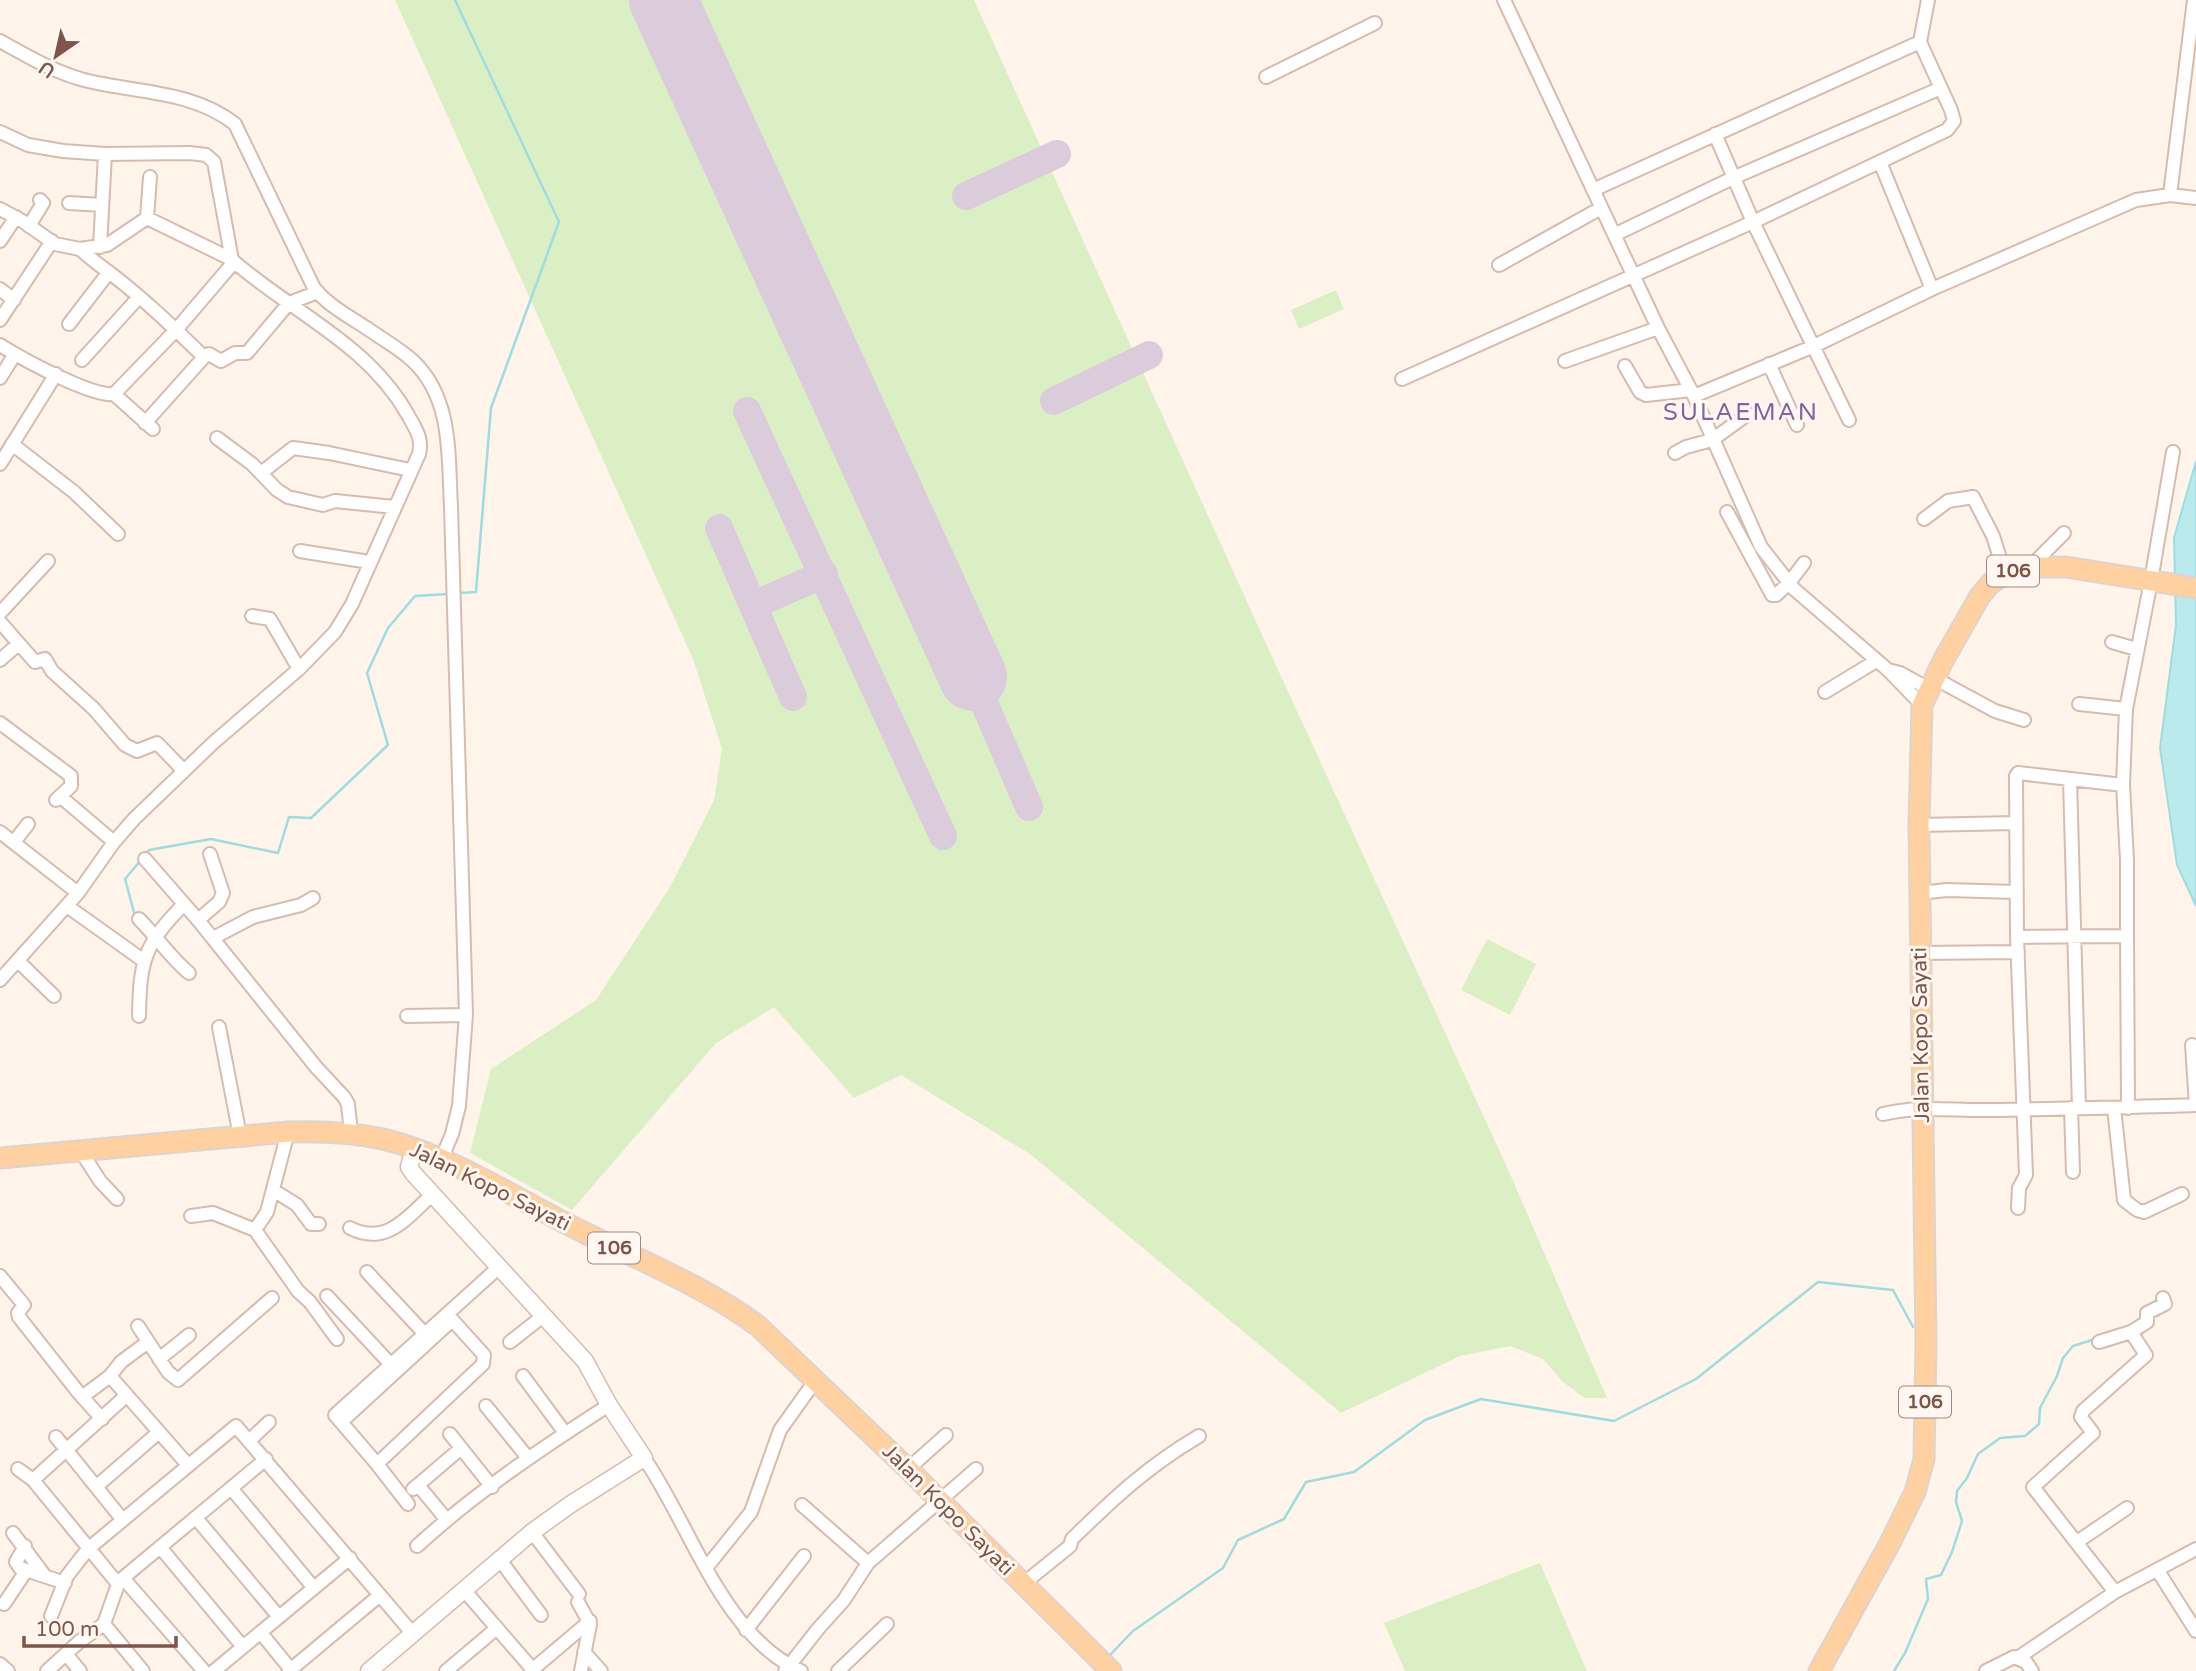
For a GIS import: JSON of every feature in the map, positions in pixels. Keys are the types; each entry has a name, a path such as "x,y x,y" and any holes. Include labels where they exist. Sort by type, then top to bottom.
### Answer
{"main road":[{"name":"Jalan Kopo Sayati","path":"1819,1671 1890,1543 1915,1492 1924,1459 1926,1343 1916,1105 1920,953 1919,825 1928,690 1980,596 1991,583 2005,574 2030,567 2066,567 2196,588"},
{"name":"Jalan Kopo Sayati","path":"0,1158 288,1132 351,1133 414,1149 442,1160 734,1310 771,1337 1107,1666"}],"street":[{"path":"1504,0 1658,327 1693,393 1761,547 1789,583 1888,670 1928,690 2024,720"},
{"path":"1402,379 1753,222 1950,128 1954,121 1920,42 1928,0"},
{"path":"2170,195 2193,0"},
{"path":"1266,77 1375,23"},
{"path":"0,41 60,72 85,80 194,102 213,109 235,124 318,292 411,359 427,378 442,404 447,442 454,592 466,1015 459,1106 442,1160"},
{"path":"1593,190 1920,42"},
{"path":"1616,234 1735,177 1941,88"},
{"path":"0,132 38,148 105,154 191,153 211,158 217,174 233,260 176,330 114,394"},
{"path":"1715,134 1753,222 1849,420"},
{"path":"100,247 105,154"},
{"path":"1880,162 1932,289"},
{"path":"147,218 150,177"},
{"path":"1625,366 1640,392 1646,395 1693,393 1814,346 1932,289 2136,200 2170,195 2196,198"},
{"path":"29,226 43,203 40,200"},
{"path":"69,203 102,205"},
{"path":"1499,265 1601,208"},
{"path":"0,209 60,246 80,249 100,247 112,242 147,218"},
{"path":"0,242 16,217"},
{"path":"0,980 78,893 134,819 299,669 342,622 420,450 419,435 391,388 363,358 233,260 147,218"},
{"path":"0,320 52,242"},
{"path":"80,249 139,297 204,357"},
{"path":"69,324 109,272"},
{"path":"0,289 14,300"},
{"path":"0,345 101,394 114,394 149,426 204,357 209,354 222,361 234,353 247,353 289,303 318,292"},
{"path":"82,360 139,297"},
{"path":"1566,360 1658,327"},
{"path":"0,378 15,354"},
{"path":"1769,365 1797,425"},
{"path":"0,464 56,374"},
{"path":"1675,453 1712,440 1748,414"},
{"path":"217,438 288,497 323,505 335,500 394,507"},
{"path":"12,444 74,492 118,534"},
{"path":"261,473 293,448 410,470"},
{"path":"2128,1108 2127,860 2123,785 2126,709 2173,452"},
{"path":"1924,519 1948,501 1973,497 1993,536 2005,574"},
{"path":"1727,512 1772,595 1776,595 1789,583 1804,563"},
{"path":"2030,567 2064,533"},
{"path":"300,551 368,564"},
{"path":"0,613 48,561"},
{"path":"252,616 270,619 299,669"},
{"path":"0,622 35,662 45,659 52,671 94,709 125,745 137,751 154,743 159,744 184,771"},
{"path":"2112,642 2136,649"},
{"path":"0,660 15,647"},
{"path":"1825,692 1876,660"},
{"path":"2079,704 2126,709"},
{"path":"0,723 71,776 72,784 59,798 114,842"},
{"path":"2018,1208 2019,1188 2026,1175 2017,937 2017,774 2123,785"},
{"path":"2070,779 2075,1108 2073,1172"},
{"path":"1919,825 2016,823"},
{"path":"14,842 28,824"},
{"path":"0,832 78,893"},
{"path":"198,920 219,902 223,893 210,854"},
{"path":"145,859 213,937 316,1067 344,1097 348,1104 351,1133"},
{"path":"1919,893 1947,890 2017,892"},
{"path":"213,937 253,918 301,905 313,898"},
{"path":"139,1016 139,976 144,961 155,935 184,904"},
{"path":"67,906 144,961"},
{"path":"139,919 155,935 173,960 189,973"},
{"path":"2017,937 2127,936"},
{"path":"1920,953 2018,952"},
{"path":"19,961 54,996"},
{"path":"407,1016 466,1015"},
{"path":"219,1027 240,1136"},
{"path":"1884,1114 1916,1105 2025,1109 2196,1105 2192,1045"},
{"path":"2114,1108 2124,1200 2144,1212 2182,1194"},
{"path":"255,1230 266,1216 288,1132"},
{"path":"414,1149 409,1167 585,1361 706,1568 746,1630 791,1669 844,1600 867,1563 976,1469"},
{"path":"80,1150 100,1181 117,1199"},
{"path":"273,1190 297,1205 312,1224 319,1224"},
{"path":"350,1228 369,1235 386,1232 433,1194"},
{"path":"191,1216 213,1213 255,1230 291,1282 304,1299 310,1302 337,1339"},
{"path":"408,1504 338,1418 500,1270"},
{"path":"367,1272 424,1333"},
{"path":"0,1276 24,1305 18,1312 19,1317 102,1419"},
{"path":"327,1296 394,1367"},
{"path":"138,1326 159,1359 175,1380 179,1380 272,1298"},
{"path":"2099,1342 2132,1332 2165,1304 2163,1298"},
{"path":"510,1342 543,1316"},
{"path":"394,1367 424,1333 449,1317"},
{"path":"377,1464 483,1364 484,1355 449,1317"},
{"path":"2115,1592 2033,1487 2093,1433 2081,1418 2081,1413 2146,1355 2132,1332"},
{"path":"159,1359 188,1335"},
{"path":"82,1397 148,1342"},
{"path":"110,1376 188,1465"},
{"path":"523,1376 565,1433"},
{"path":"706,1568 755,1505 780,1430 815,1381"},
{"path":"33,1480 127,1395"},
{"path":"417,1546 446,1520 528,1458 609,1405"},
{"path":"485,1406 528,1458"},
{"path":"250,1440 269,1422"},
{"path":"51,1616 69,1572 88,1549 235,1426 250,1440 413,1634"},
{"path":"97,1486 159,1432"},
{"path":"450,1434 492,1487"},
{"path":"908,1469 946,1435"},
{"path":"1023,1584 1070,1546 1072,1539 1124,1488 1166,1456 1199,1436"},
{"path":"56,1437 122,1519"},
{"path":"446,1520 416,1487 460,1449"},
{"path":"369,1671 532,1532 644,1458"},
{"path":"47,1671 104,1624 120,1581 266,1459"},
{"path":"18,1469 33,1480 88,1549 204,1671"},
{"path":"231,1488 313,1587"},
{"path":"802,1506 867,1563"},
{"path":"2077,1542 2127,1508"},
{"path":"196,1518 279,1617"},
{"path":"532,1532 578,1598 590,1621 581,1671"},
{"path":"13,1533 45,1576"},
{"path":"25,1546 16,1562 20,1568 65,1583"},
{"path":"160,1547 243,1647"},
{"path":"1986,1671 2009,1658 2019,1657 2115,1592 2196,1549"},
{"path":"746,1630 804,1556"},
{"path":"214,1671 349,1558"},
{"path":"500,1560 541,1615"},
{"path":"4,1604 26,1571"},
{"path":"2158,1571 2196,1631"},
{"path":"464,1590 528,1669 590,1621"},
{"path":"261,1633 291,1671 380,1595"},
{"path":"104,1624 143,1671"},
{"path":"838,1671 887,1624"},
{"path":"446,1671 497,1628"},
{"path":"584,1652 598,1670"},
{"path":"66,1654 80,1671"},
{"path":"2019,1657 2032,1671"},
{"path":"0,1664 8,1671"}],"green space":[{"path":"395,0 974,0 1507,1167 1607,1398 1585,1398 1563,1382 1543,1359 1510,1346 1460,1356 1341,1413 1030,1154 901,1075 854,1098 774,1007 716,1043 572,1210 470,1153 491,1069 596,1000 670,887 714,800 722,749 693,659"},
{"path":"1336,290 1344,309 1299,329 1291,310"},
{"path":"1487,939 1536,964 1510,1015 1461,990"},
{"path":"1540,1563 1587,1671 1405,1671 1384,1623"}],"water":[{"path":"2196,461 2196,906 2177,865 2160,748 2176,625 2174,538"}],"waterway":[{"path":"455,0 559,222 491,408 476,592 459,593"},
{"path":"145,855 149,850 211,839 278,853 289,817 311,818 388,745 367,673 388,628 415,596 449,594"},
{"path":"135,916 125,879 141,860"},
{"path":"1109,1656 1133,1631 1223,1568 1238,1540 1284,1519 1306,1482 1354,1472 1425,1420 1481,1399 1614,1421 1696,1379 1818,1282 1893,1290 1913,1327"},
{"path":"1894,1671 1905,1653 1928,1599 1926,1579 1941,1575 1952,1552 1962,1521 1956,1502 1957,1491 1967,1478 1978,1454 2000,1438 2025,1436 2039,1424 2040,1408 2063,1358 2073,1346 2095,1339"}],"taxiway":[{"path":"966,196 1057,154"},
{"path":"1054,401 1149,355"},
{"path":"747,411 943,836"},
{"path":"719,528 793,697"},
{"path":"754,605 824,574"},
{"path":"973,677 1029,807"}],"runway":[{"path":"663,0 973,677"}],"district":[{"name":"SULAEMAN","path":"1741,412"}]}
